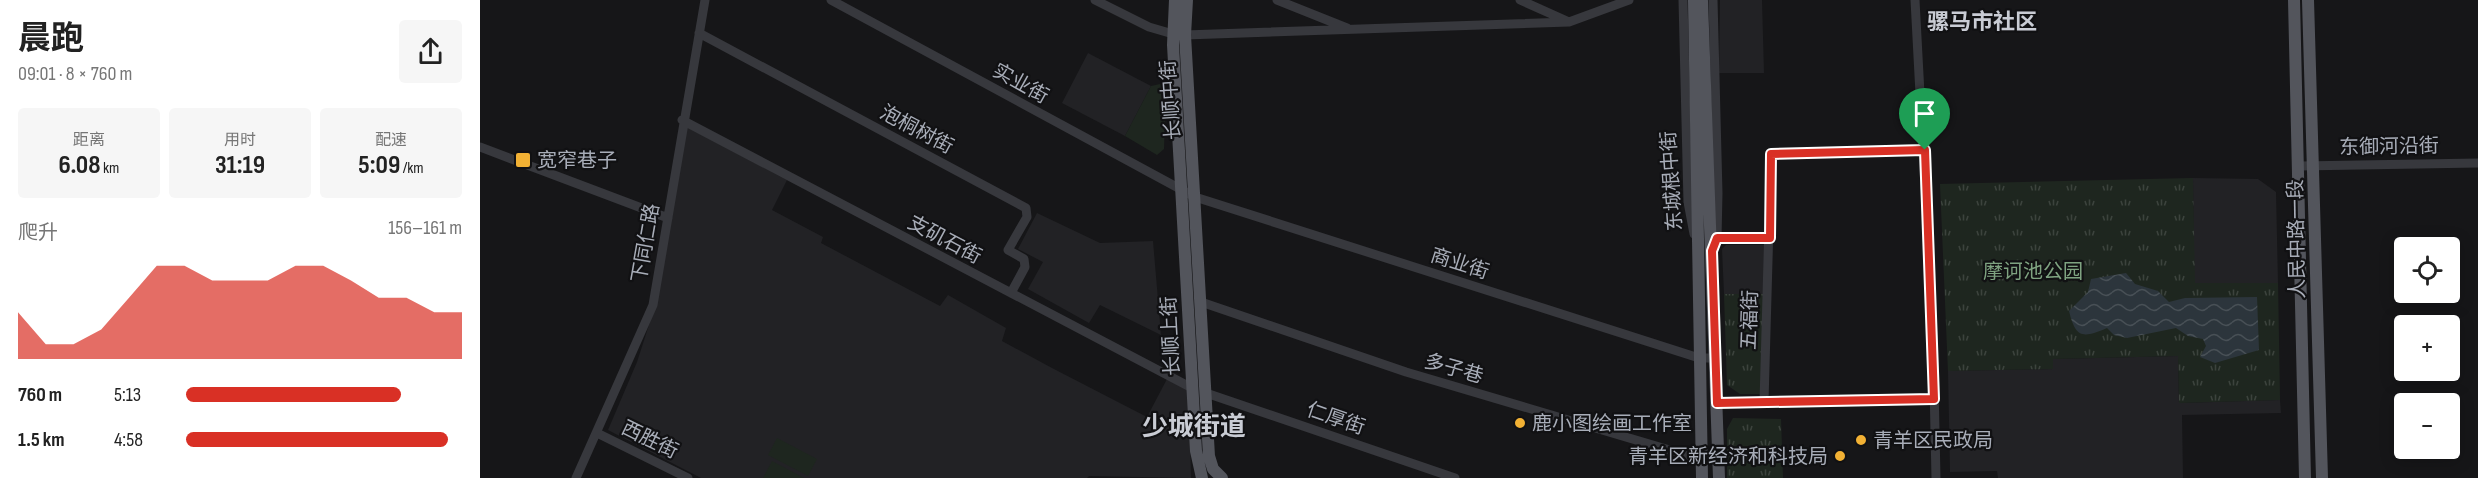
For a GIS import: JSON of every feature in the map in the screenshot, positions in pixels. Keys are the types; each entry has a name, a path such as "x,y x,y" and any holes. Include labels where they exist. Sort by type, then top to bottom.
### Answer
{"main road":[{"name":"长顺中街","path":"1175,0 1195,197"},
{"name":"长顺中街","path":"1182,191 1179,34 1187,0"},
{"name":"人民中路一段","path":"2294,0 2300,166 2306,478"},
{"name":"人民中路一段","path":"2308,0 2322,478"},
{"path":"1693,1 1712,251 1719,478"},
{"name":"东城根中街","path":"1693,1 1701,478"},
{"name":"长顺上街","path":"1182,191 1196,451 1202,478"},
{"name":"长顺上街","path":"1195,197 1210,462 1222,478"}],"street":[{"name":"下同仁路","path":"576,478 653,304 682,120 705,0"},
{"name":"实业街","path":"831,0 1195,197"},
{"path":"1095,0 1149,27 1179,34 1569,22 1629,0"},
{"path":"1277,0 1350,29"},
{"path":"1520,0 1569,22"},
{"path":"1712,251 1717,238 1713,0"},
{"path":"1915,0 1925,150 1936,478"},
{"name":"泡桐树街","path":"699,33 1026,207 1027,217 1008,250 1024,260 1025,267 1011,293"},
{"name":"支矶石街","path":"682,120 1192,388"},
{"path":"480,147 668,218"},
{"name":"五福街","path":"1764,402 1771,154 1925,150"},
{"name":"东御河沿街","path":"2300,166 2478,163"},
{"name":"商业街","path":"1195,197 1699,358 1715,358"},
{"path":"1717,238 1770,238"},
{"name":"多子巷","path":"1201,302 1406,372 1700,459"},
{"name":"仁厚街","path":"1206,393 1455,478"},
{"path":"1717,403 1934,399"},
{"name":"西胜街","path":"597,433 688,478"}],"shaded area":[{"path":"1720,0 1762,0 1764,73 1719,73"},
{"path":"1088,53 1151,86 1125,136 1062,103"},
{"path":"687,127 787,180 772,210 823,237 821,243 940,306 948,295 1006,328 1002,341 1052,368 1147,417 1167,379 1189,391 1191,478 1089,476 1087,478 701,478 608,430 637,362 658,297"},
{"path":"2193,178 2258,179 2276,192 2278,283 2194,283"},
{"path":"1037,213 1100,243 1153,241 1161,335 1100,305 1089,323 1028,289 1043,262 1018,249"},
{"path":"1726,245 1764,245 1765,294 1724,294 1722,249"},
{"path":"2178,356 2179,403 2280,400 2281,413 2182,415 2183,478 1998,478 1997,471 1950,472 1948,371 2053,369 2053,359"}],"green space":[{"path":"1160,84 1166,87 1164,149 1157,155 1125,136 1151,86"},
{"name":"摩诃池公园","path":"2193,178 2195,283 2278,283 2280,400 2179,403 2178,356 2053,359 2053,369 1948,371 1940,184"},
{"path":"1724,294 1765,294 1760,394 1740,394 1727,385"},
{"path":"1733,418 1781,419 1783,478 1727,478 1727,429"},
{"path":"777,438 817,459 808,476 768,455"},
{"path":"772,461 804,478 763,478"}],"water":[{"path":"2126,273 2135,284 2158,291 2169,302 2185,298 2257,297 2259,350 2215,363 2200,357 2206,346 2203,339 2188,336 2176,328 2127,338 2114,335 2107,328 2092,334 2082,334 2078,331 2069,311 2088,292 2091,279"}],"place":[{"name":"宽窄巷子","path":"523,160"},
{"name":"鹿小图绘画工作室","path":"1520,423"},
{"name":"青羊区民政局","path":"1861,440"},
{"name":"青羊区新经济和科技局","path":"1840,456"}],"district":[{"name":"骡马市社区","path":"1982,21"},
{"name":"少城街道","path":"1194,426"}],"route":[{"path":"1925,150 1934,399 1717,403 1712,251 1717,238 1770,238 1771,154 1823,155 1925,150"}]}
